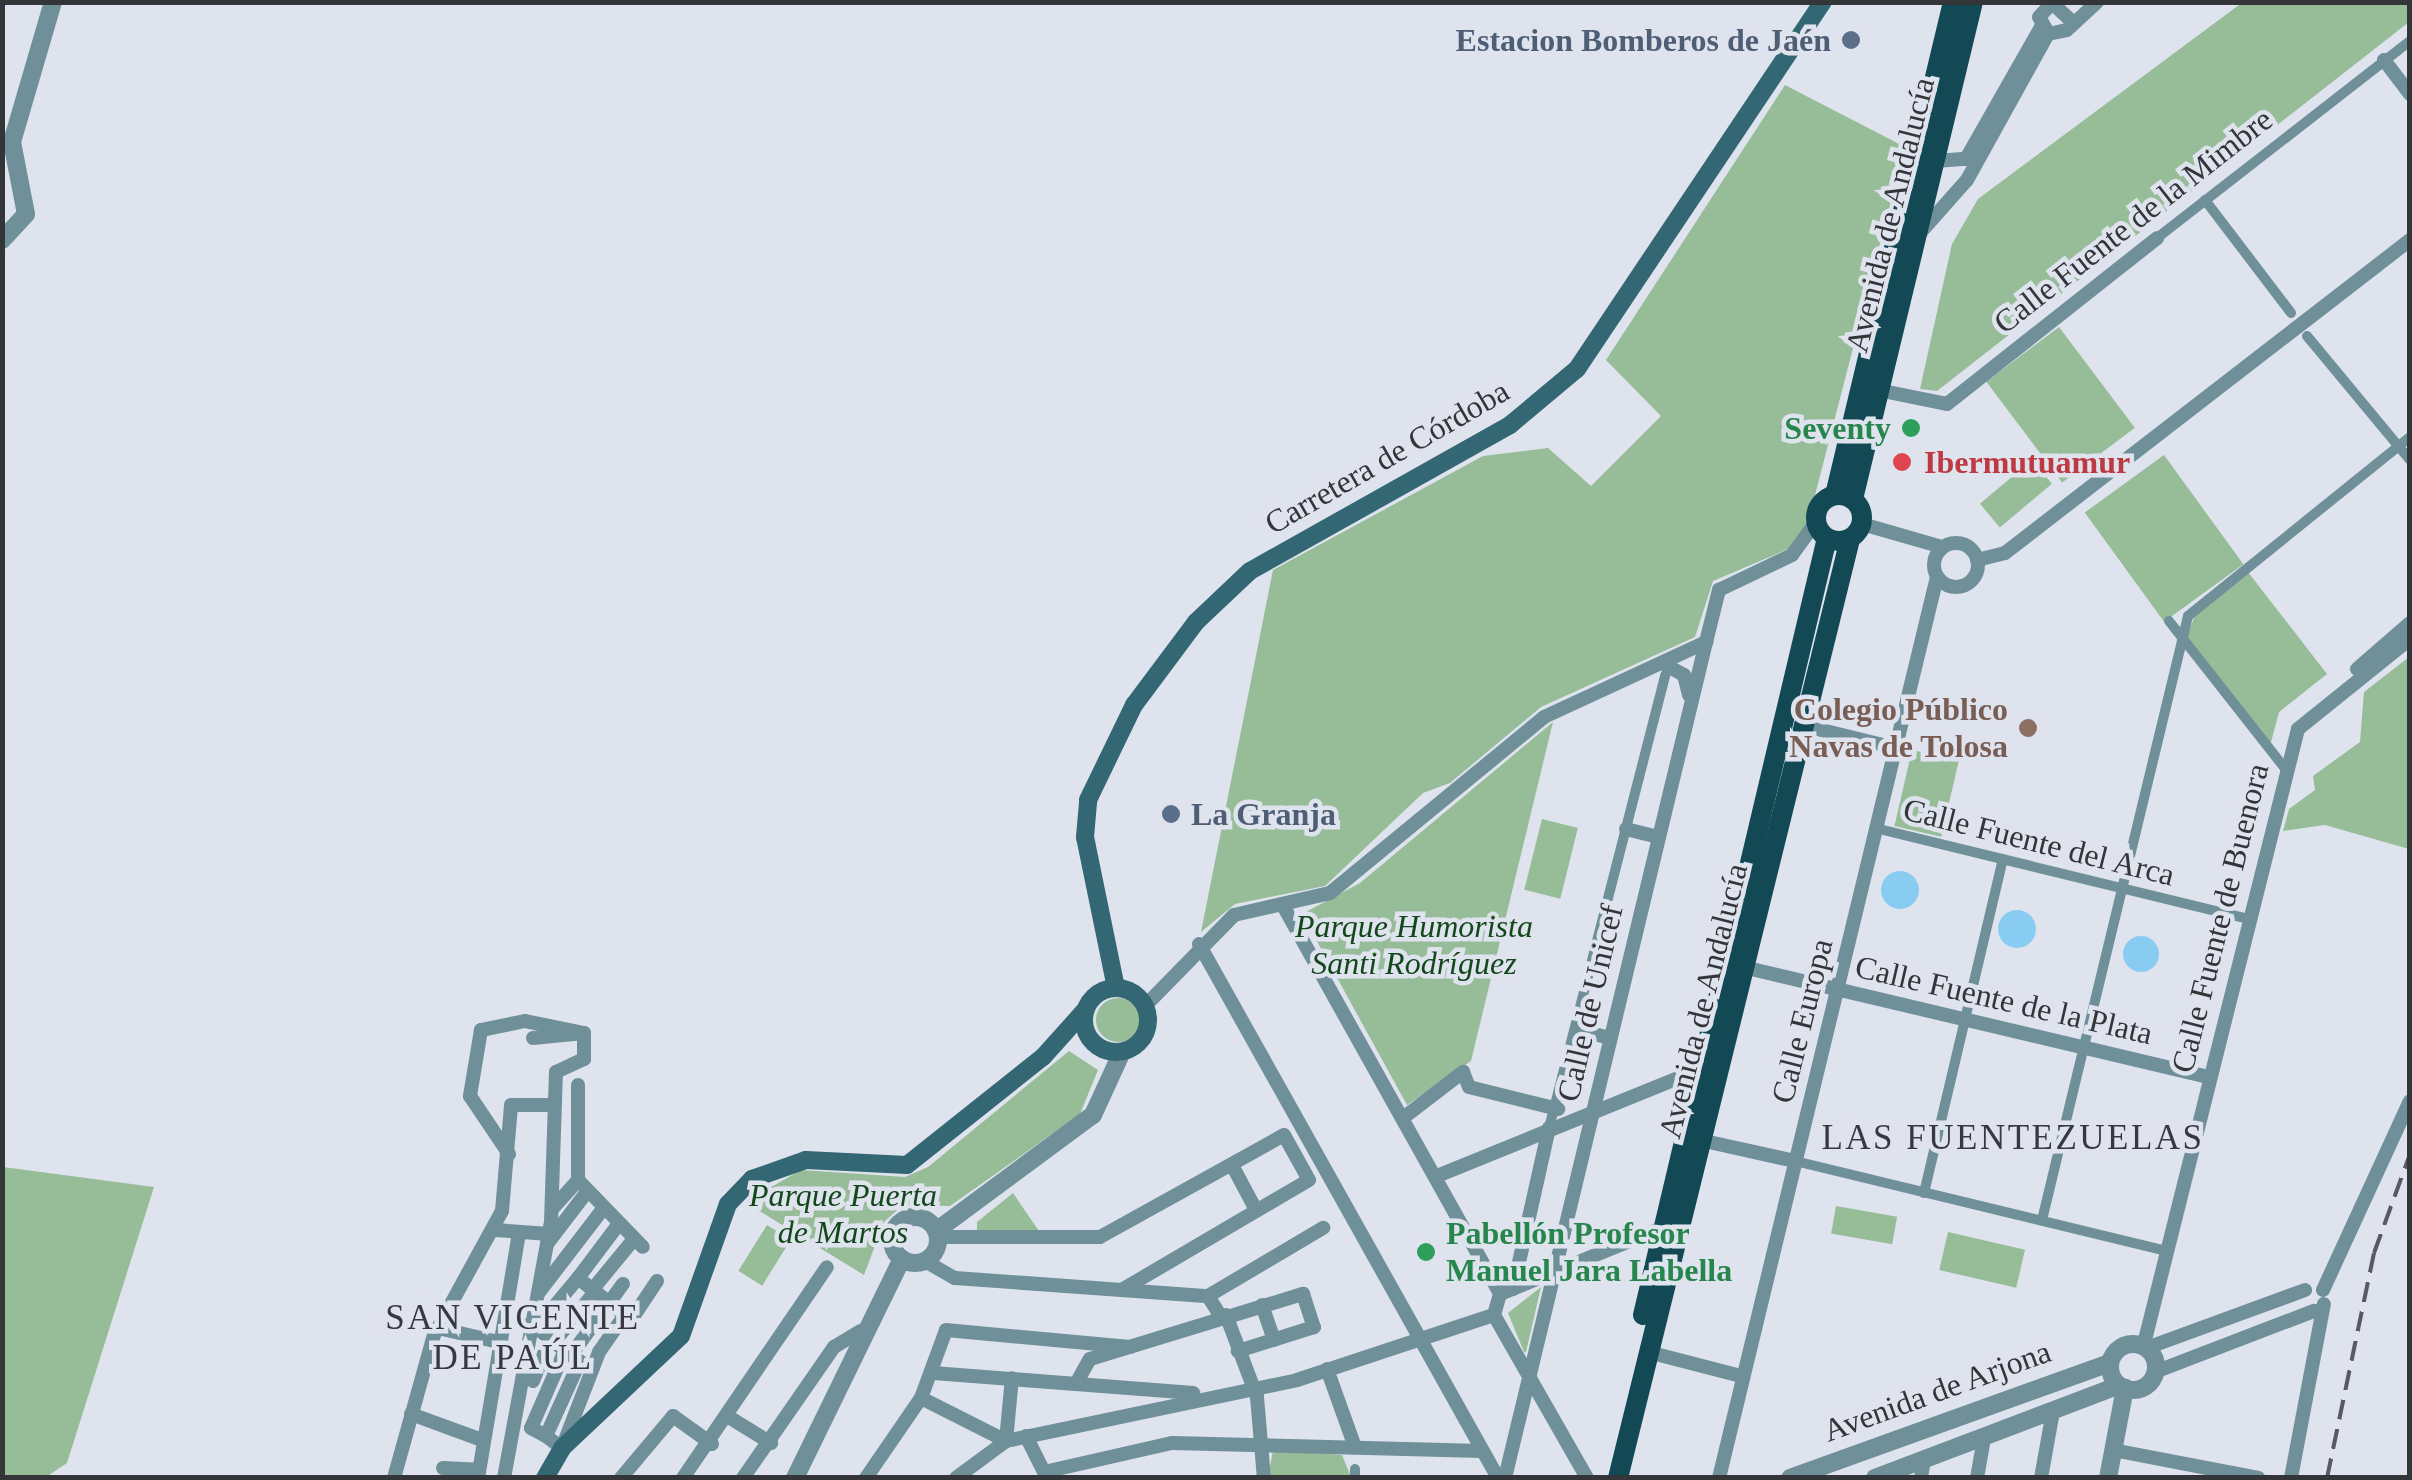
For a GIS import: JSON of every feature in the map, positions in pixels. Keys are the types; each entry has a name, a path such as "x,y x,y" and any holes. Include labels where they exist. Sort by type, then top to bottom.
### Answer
{"main road":[{"name":"Carretera de Córdoba","path":"1116,988 1084,838 1088,800 1134,705 1196,622 1250,571 1510,425 1577,369 1823,2"},
{"name":"Avenida de Andalucía","path":"1844,498 1953,2"},
{"name":"Avenida de Andalucía","path":"1844,498 1878,390 1972,2"},
{"path":"1821,530 1844,498"},
{"path":"1821,530 1856,532 1844,498"},
{"name":"Avenida de Andalucía","path":"1618,1478 1700,1140 1821,530"},
{"name":"Avenida de Andalucía","path":"1604,1478 1701,1069 1735,965 1856,532"},
{"path":"545,1478 562,1448 682,1336 728,1204 752,1179 806,1160 907,1165 1051,1050 1086,1009 1116,988 1145,1006 1145,1035 1122,1052 1093,1044 1051,1050"},
{"path":"1086,1009 1093,1044"}],"street":[{"path":"2,240 26,214 12,142 53,2"},
{"path":"1935,161 1966,158 2045,31 2071,22 2097,2"},
{"path":"1916,237 1968,180 2045,31 2045,5 2062,5 2071,22"},
{"name":"Calle Fuente de la Mimbre","path":"1878,390 1946,404 2410,40"},
{"path":"2384,60 2410,94"},
{"path":"2205,200 2292,313"},
{"path":"1937,577 1961,587 1977,560 2005,552 2410,240"},
{"path":"2308,336 2410,460"},
{"path":"2042,1220 2188,616 2243,565 2410,437"},
{"name":"Calle de Unicef","path":"1502,1478 1557,1272 1689,701 1719,590 1792,555 1821,530"},
{"path":"1856,532 1942,547 1963,544 1977,560"},
{"name":"Calle Europa","path":"1719,1478 1840,990 1942,547"},
{"path":"2169,621 2284,767"},
{"path":"2335,697 2410,623"},
{"path":"2335,697 2410,639"},
{"path":"1145,1006 1199,944 1246,910 1285,909 1330,893 1544,717 1664,669 1706,642"},
{"path":"1664,669 1684,675 1689,701"},
{"path":"956,1478 1006,1441 1250,1389 1327,1369 1494,1315 1507,1292 1549,1128 1558,1109 1664,669"},
{"name":"Calle Fuente de Buenora","path":"2148,1345 2284,767 2298,729 2335,697"},
{"path":"1801,725 1895,748"},
{"name":"Calle Fuente del Arca","path":"1876,828 2248,919"},
{"path":"1626,829 1657,837"},
{"path":"1924,1193 2003,859"},
{"path":"1285,909 1507,1292"},
{"path":"1199,944 1482,1451 1502,1478"},
{"name":"Calle Fuente de la Plata","path":"1735,965 2210,1077"},
{"path":"509,1154 470,1096 482,1030 525,1021 584,1033"},
{"path":"1578,1030 1609,1038"},
{"path":"533,1038 584,1033"},
{"path":"504,1478 553,1208 552,1105 556,1072 584,1058 584,1033"},
{"path":"925,1261 937,1234 1093,1115 1122,1052"},
{"path":"1437,1176 1701,1069"},
{"path":"1403,1118 1463,1072 1469,1086 1558,1109"},
{"path":"548,1239 582,1187 578,1085"},
{"path":"2292,1478 2320,1302 2410,1101"},
{"path":"394,1478 438,1328 496,1230 509,1154 511,1105 552,1105"},
{"path":"902,1260 892,1241 903,1221 925,1220 937,1234 1100,1237 1284,1136 1309,1180 1123,1289"},
{"path":"1700,1140 2168,1251"},
{"path":"1232,1165 1256,1210"},
{"path":"562,1448 546,1436 569,1352 593,1292 639,1242 582,1187"},
{"path":"553,1208 582,1187"},
{"path":"536,1296 603,1209"},
{"path":"534,1325 618,1225"},
{"path":"1507,1292 1664,1226"},
{"path":"902,1260 925,1261 955,1278 1208,1296 1323,1228"},
{"path":"496,1230 548,1239"},
{"path":"443,1468 478,1474 519,1232"},
{"path":"795,1478 862,1331 902,1260"},
{"path":"683,1478 732,1418 827,1268"},
{"path":"579,1274 622,1320"},
{"path":"533,1381 569,1352 622,1320 631,1320 657,1280"},
{"path":"562,1448 569,1352 611,1307 623,1284"},
{"path":"2305,1290 2320,1302"},
{"path":"2305,1290 2302,1302 2320,1302"},
{"path":"2305,1290 2148,1345 2160,1370 2320,1302"},
{"path":"1078,1382 1090,1359 1303,1294 1314,1327 1238,1351"},
{"path":"1208,1296 1224,1316 1250,1389 1265,1444 1264,1478"},
{"path":"1262,1304 1274,1340"},
{"path":"1494,1315 1587,1478"},
{"path":"534,1325 569,1352"},
{"path":"438,1328 498,1342"},
{"path":"868,1477 921,1398 946,1330 1131,1347"},
{"path":"743,1478 771,1444 834,1347 862,1331"},
{"name":"Avenida de Arjona","path":"1790,1478 2106,1364 2148,1345"},
{"path":"1648,1352 1742,1376"},
{"path":"2106,1364 2120,1388 2108,1478"},
{"path":"1327,1369 1355,1448"},
{"name":"Avenida de Arjona","path":"1875,1478 1923,1469 1984,1439 2160,1370"},
{"path":"933,1373 1214,1395"},
{"path":"1006,1441 1012,1378"},
{"path":"921,1398 1006,1441"},
{"path":"2040,1478 2052,1412"},
{"path":"411,1414 482,1440"},
{"path":"621,1478 673,1416 712,1444"},
{"path":"732,1418 771,1444"},
{"path":"1026,1436 1045,1475 1172,1443 1482,1451"},
{"path":"1977,1478 1984,1439"},
{"path":"2113,1450 2258,1478"}],"green space":[{"path":"2243,2 2409,3 2409,22 1937,391 1920,389 1952,244 1978,199"},
{"path":"1785,85 1905,147 1806,530 1795,546 1713,581 1695,637 1541,707 1450,783 1423,793 1325,886 1235,904 1201,932 1273,570 1483,456 1548,448 1591,486 1661,416 1606,360"},
{"path":"2059,327 2135,428 2062,482 1986,382"},
{"path":"2164,455 2243,564 2164,622 2085,513"},
{"path":"2032,460 2052,484 2000,527 1980,504"},
{"path":"2248,572 2327,674 2279,712 2269,750 2184,643 2198,608"},
{"path":"2409,657 2409,849 2325,825 2283,831 2289,809 2315,790 2313,776 2360,742 2364,692"},
{"name":"Parque Humorista Santi Rodríguez","path":"1553,722 1471,1061 1407,1105 1302,914 1360,883"},
{"path":"1912,750 1959,761 1941,837 1894,826"},
{"path":"1542,819 1578,828 1560,899 1524,890"},
{"path":"1118,998 1134,1004 1140,1020 1134,1036 1118,1042 1102,1036 1096,1020 1102,1004"},
{"name":"Parque Puerta de Martos","path":"1069,1051 1098,1070 1080,1114 950,1206 903,1205 884,1222 864,1275 745,1202 801,1170 905,1177 928,1167"},
{"path":"3,1167 154,1187 67,1463 46,1477 3,1477"},
{"path":"1013,1193 1041,1234 977,1232 977,1222"},
{"path":"1836,1206 1897,1217 1892,1244 1831,1234"},
{"path":"767,1225 791,1240 762,1286 738,1271"},
{"path":"1948,1232 2025,1250 2016,1288 1939,1270"},
{"path":"1541,1287 1526,1352 1524,1352 1508,1313"},
{"path":"1273,1450 1342,1455 1351,1477 1268,1478"}],"water":[{"path":"1900,871 1913,877 1919,890 1913,903 1900,909 1887,903 1881,890 1887,877"},
{"path":"2017,910 2030,916 2036,929 2030,942 2017,948 2004,942 1998,929 2004,916"},
{"path":"2141,936 2154,941 2159,954 2154,967 2141,972 2128,967 2123,954 2128,941"}],"railway":[{"path":"2327,1478 2374,1253 2410,1154"}],"place":[{"name":"Estacion Bomberos de Jaén","path":"1851,40"},
{"name":"Seventy","path":"1911,428"},
{"name":"Ibermutuamur","path":"1902,462"},
{"name":"Colegio Público Navas de Tolosa","path":"2028,728"},
{"name":"La Granja","path":"1171,814"},
{"name":"Pabellón Profesor Manuel Jara Labella","path":"1426,1252"}],"district":[{"name":"LAS FUENTEZUELAS","path":"2013,1138"},
{"name":"SAN VICENTE DE PAÚL","path":"513,1338"}]}
